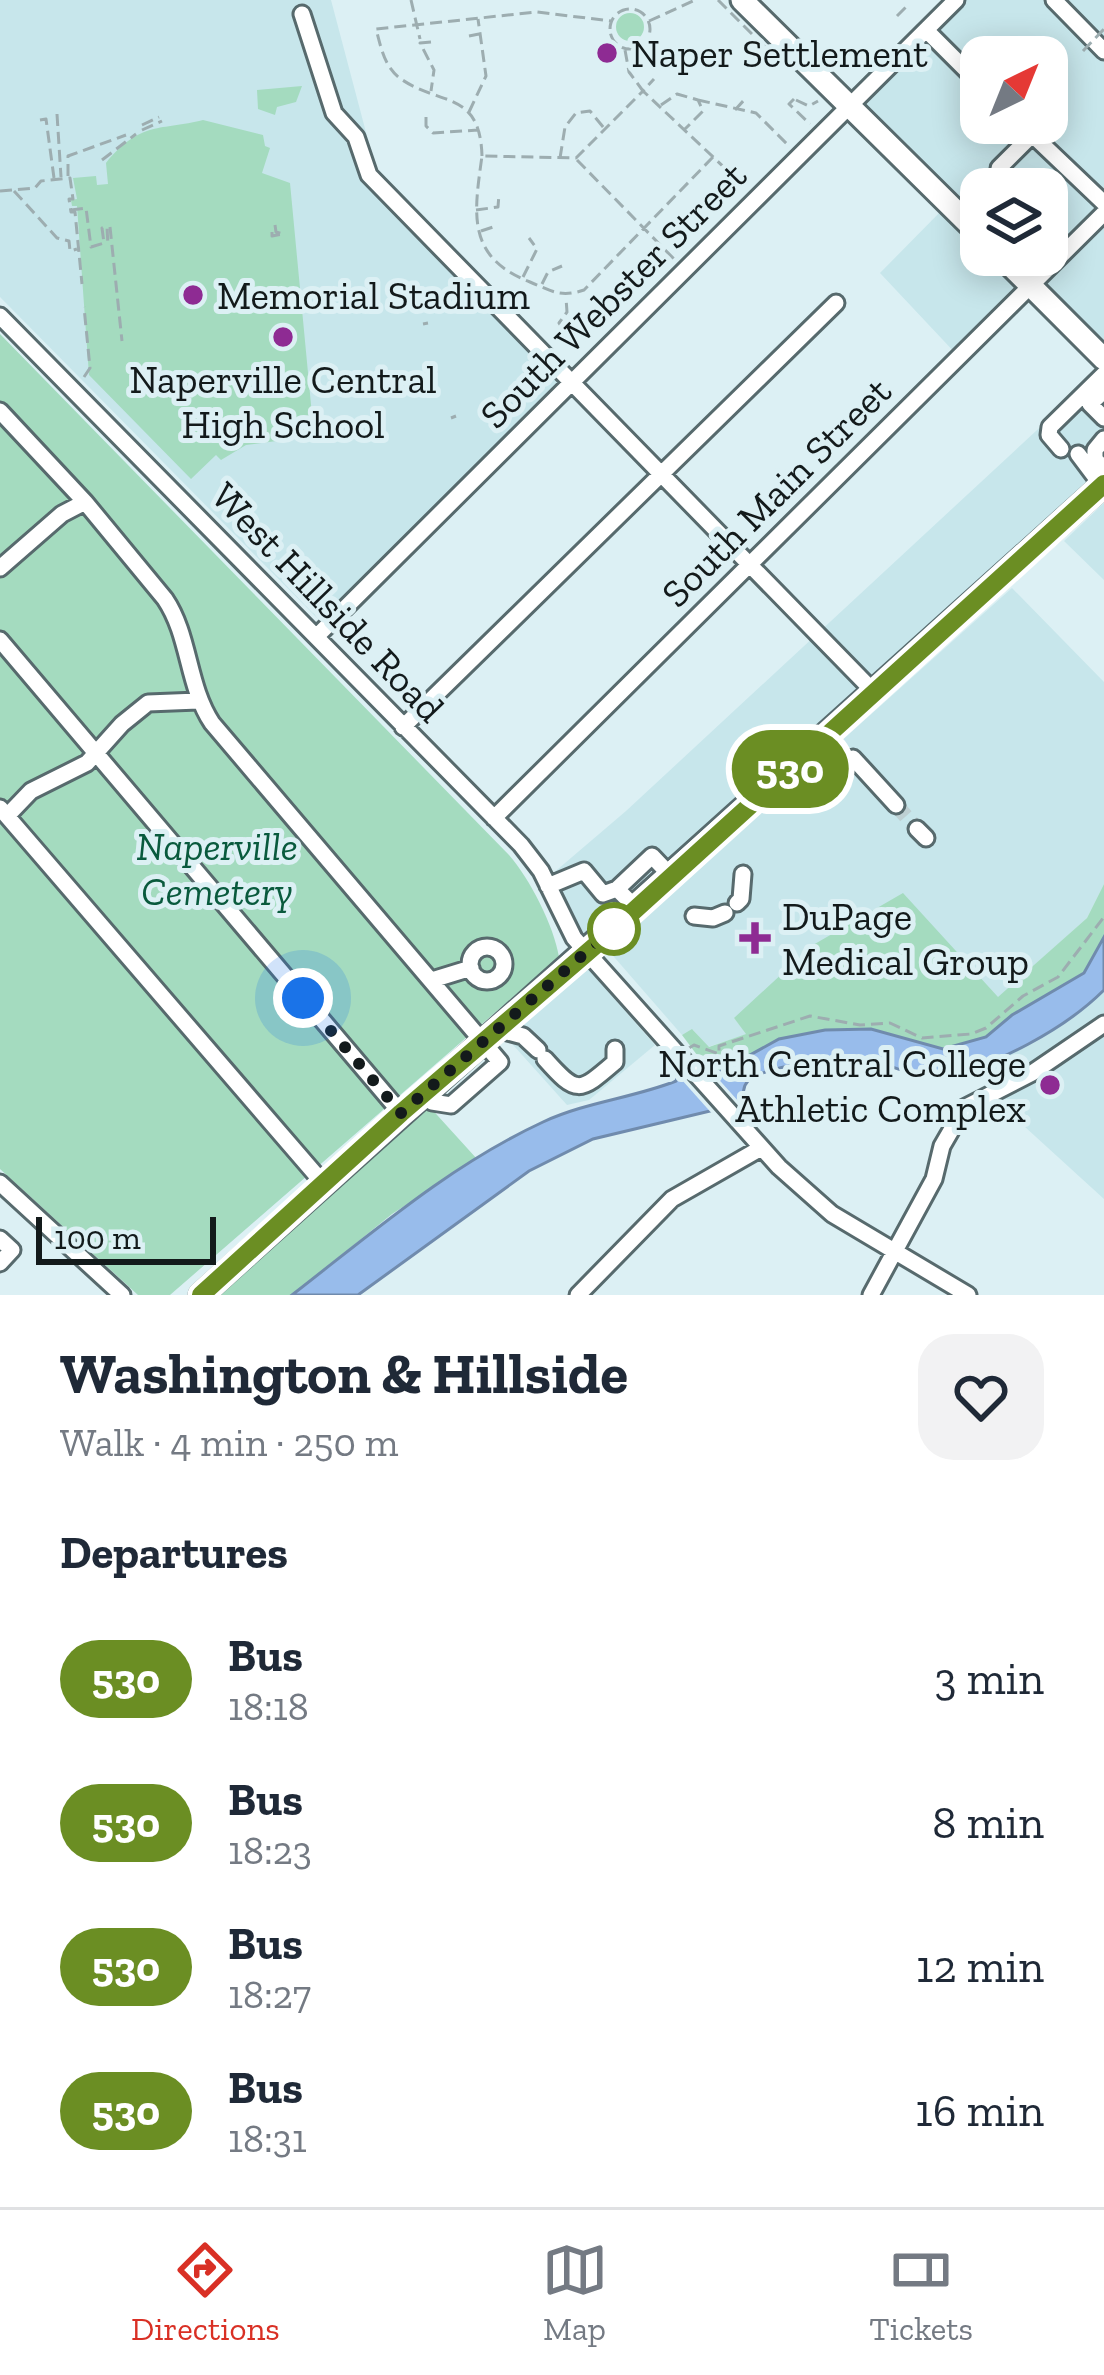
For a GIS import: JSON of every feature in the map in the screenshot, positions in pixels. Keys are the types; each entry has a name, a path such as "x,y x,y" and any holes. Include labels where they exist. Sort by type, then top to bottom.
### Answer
{"main road":[{"path":"742,0 960,215"},
{"path":"1020,276 1104,359"},
{"path":"202,1295 875,693 1102,482"}],"street":[{"name":"South Webster Street","path":"317,636 956,0"},
{"path":"1054,0 1104,50"},
{"path":"302,14 334,113 356,137 369,175 875,693"},
{"path":"926,30 960,64"},
{"path":"999,168 1016,144"},
{"path":"1042,144 1104,203"},
{"name":"South Main Street","path":"494,818 1104,213"},
{"path":"404,727 836,303"},
{"name":"West Hillside Road","path":"0,316 521,845 574,938 743,1130 832,1214 968,1295"},
{"path":"1085,400 1104,374"},
{"path":"1102,482 1049,435 1050,428 1085,400 1104,391"},
{"path":"1085,400 1104,418"},
{"path":"0,410 85,502 170,607 198,701 212,723 432,980 490,1035 523,1036 538,1050 526,1004"},
{"path":"1102,482 1095,449 1104,439"},
{"path":"0,568 62,514 85,502"},
{"path":"0,640 401,1113"},
{"path":"198,701 148,703 95,756 4,811 323,1183"},
{"path":"853,758 896,805"},
{"path":"548,886 584,871 602,894 617,889 652,856 671,876"},
{"path":"694,916 713,917 731,908 743,874"},
{"path":"617,889 636,908"},
{"path":"432,980 471,968"},
{"path":"871,1295 934,1179 942,1146 964,1108 1032,1073 1104,1024"},
{"path":"545,1059 569,1086 586,1087 615,1062 615,1049"},
{"path":"578,1295 671,1199 761,1148"},
{"path":"0,1184 122,1295"},
{"path":"0,1239 12,1250 0,1263"}],"path":[{"path":"411,0 420,43 434,70 431,91"},
{"path":"649,21 695,0"},
{"path":"897,16 908,5"},
{"path":"634,9 649,21 650,34 643,44 625,48 614,41 611,21 620,11 634,9"},
{"path":"611,21 537,12 376,29 383,57 398,78 452,98 469,112 478,130 482,156 476,210 488,254 500,267 565,296 584,290 713,157"},
{"path":"469,112 486,76 478,17"},
{"path":"1083,51 1104,29"},
{"path":"469,36 481,33"},
{"path":"420,43 430,42"},
{"path":"625,48 629,72 643,91 745,187"},
{"path":"859,56 870,67"},
{"path":"482,156 576,158 654,79"},
{"path":"660,106 677,94 756,113 788,144"},
{"path":"809,124 789,104 794,99 809,106 820,98"},
{"path":"735,110 745,99"},
{"path":"684,130 703,111 698,100"},
{"path":"756,113 762,107"},
{"path":"560,158 566,127 576,113 590,111 605,129"},
{"path":"57,114 61,179"},
{"path":"427,117 426,126 433,133 478,130"},
{"path":"40,120 46,119 61,179 73,199 69,199 70,210"},
{"path":"142,127 160,119"},
{"path":"102,160 136,134"},
{"path":"61,179 68,156 126,135"},
{"path":"576,158 676,260"},
{"path":"0,191 34,188 41,181 61,179"},
{"path":"13,190 57,238 68,241 70,251 79,249"},
{"path":"476,210 498,206 499,194"},
{"path":"70,210 86,208 91,247 104,243 102,228 107,227 122,341"},
{"path":"70,210 75,212 82,284"},
{"path":"272,232 272,236 283,235 275,225"},
{"path":"110,226 110,246"},
{"path":"479,232 496,226"},
{"path":"522,279 537,249 529,238"},
{"path":"97,245 110,246"},
{"path":"541,286 548,272 562,266"},
{"path":"559,344 566,334 560,323 568,312 565,296"},
{"path":"84,307 91,368 84,377"},
{"path":"415,391 437,371"},
{"path":"523,373 542,385"},
{"path":"278,574 296,557"},
{"path":"678,1056 694,1046 719,1054 719,1046 809,1016 890,1023 922,1038 971,1034 1058,977 1104,917"}],"shaded area":[{"name":"Naperville Central High School","path":"0,0 331,0 381,189 567,377 319,620 0,297"},
{"path":"962,0 1104,0 1104,357 1030,283 958,356 880,273 945,207 852,117"},
{"path":"1104,368 1104,474 585,943 551,875"},
{"path":"1104,503 1104,580 1064,541"},
{"path":"1012,588 1104,682 1104,884 1087,918 998,998 734,1018 747,1034 708,1047 693,1030 682,1035 608,950"},
{"path":"588,969 655,1045 589,1100 567,1105 506,1037"},
{"name":"North Central College Athletic Complex","path":"1104,990 1104,1199 1002,1106 989,1063 1069,1019"}],"green space":[{"path":"630,13 640,17 644,27 640,37 630,41 620,37 616,27 620,17"},
{"path":"302,86 296,102 277,107 275,115 258,109 257,90"},
{"name":"Memorial Stadium","path":"203,120 263,135 270,148 262,173 290,183 314,436 246,445 221,460 216,455 191,479 89,375 77,206 71,200 77,199 73,178 96,176 97,185 108,184 106,163 141,133"},
{"name":"Naperville Cemetery","path":"0,334 509,855 540,903 559,957 170,1295 138,1295 0,1169"},
{"path":"1104,884 1104,937 1084,973 1012,1015 986,1037 943,1049 885,1034 734,1062 719,1072 700,1059 682,1035 692,1029 709,1047 746,1034 734,1018 813,945 903,893 998,997 1087,918"},
{"path":"428,1105 477,1159 392,1214 292,1295 220,1295"}],"water":[{"path":"1104,937 1104,990 1070,1018 1006,1055 940,1076 856,1059 771,1070 748,1081 744,1108 710,1111 593,1139 529,1171 358,1295 292,1295 444,1179 543,1122 676,1081 678,1072 700,1059 719,1072 779,1039 825,1030 871,1029 943,1049 986,1037 1012,1015 1084,973"}],"pier":[{"path":"696,1054 748,1112 739,1118 715,1117 673,1070"}],"tunnel":[{"path":"896,805 917,829"}],"bus line":[{"name":"530","path":"201,1295 401,1113 604,938 1104,484"}],"place":[{"name":"Naper Settlement","path":"607,53"},
{"name":"Memorial Stadium","path":"193,295"},
{"name":"Naperville Central High School","path":"283,337"},
{"name":"DuPage Medical Group","path":"755,938"},
{"name":"North Central College Athletic Complex","path":"1050,1085"}],"route":[{"path":"303,998 401,1113 622,921 614,929"}]}
